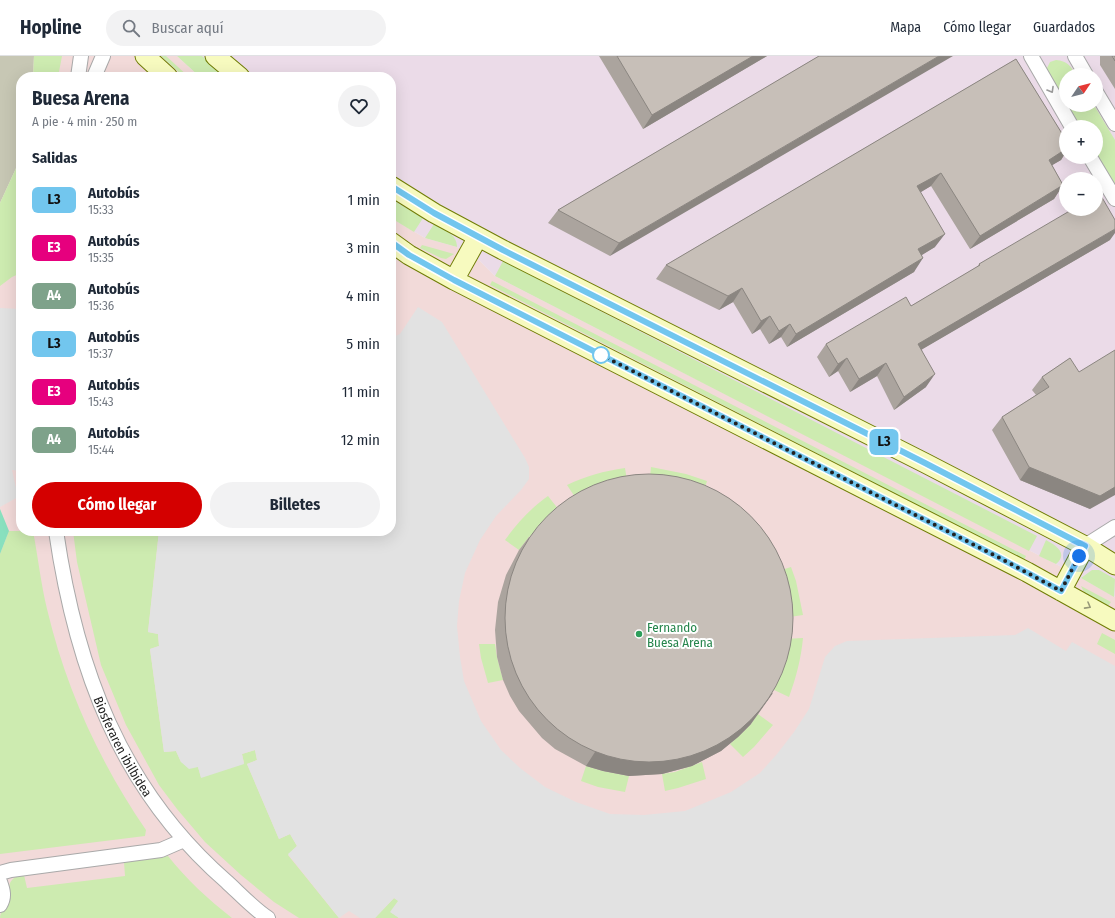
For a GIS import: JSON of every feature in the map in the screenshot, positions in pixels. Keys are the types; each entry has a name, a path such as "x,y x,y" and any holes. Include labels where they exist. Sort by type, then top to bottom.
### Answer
{"street":[{"path":"79,72 81,56"},
{"path":"96,72 103,56"},
{"path":"145,56 163,72"},
{"path":"215,56 234,72"},
{"path":"1031,56 1068,120"},
{"path":"1075,56 1082,68"},
{"path":"1103,104 1115,124"},
{"path":"1094,164 1115,199"},
{"path":"396,189 434,213 478,237 591,296 925,463 1085,546 1115,565"},
{"path":"454,280 478,237"},
{"path":"396,246 409,255 454,280 998,557 1115,621"},
{"path":"1061,591 1085,546 1115,527"},
{"name":"Biosferaren ibilbidea","path":"57,536 70,608 86,664 102,709 120,746 144,788 184,840 210,868 268,918"},
{"path":"0,873 11,870 161,850 184,840"},
{"path":"0,882 4,891 0,905"}],"shaded area":[{"path":"0,56 34,56 33,72 16,72 16,168 0,203"},
{"path":"34,56 177,56 195,72 33,72"},
{"path":"177,56 1115,56 1115,597 1056,564 495,276 480,261 457,247 425,238 396,221 396,72 195,72"},
{"path":"16,168 16,536 396,536 396,221 425,238 457,247 480,261 495,276 1056,564 1115,597 1115,918 0,918 0,203"},
{"path":"418,307 442,322 525,458 529,467 529,479 521,490 496,516 480,540 465,573 459,601 457,626 464,681 481,721 501,750 520,768 545,787 576,802 610,814 644,815 685,811 731,792 760,773 794,732 809,709 825,657 835,646 847,641 1015,635 1028,628 1066,651 1072,642 1115,666 1115,918 399,918 390,912 398,901 394,898 375,918 360,918 349,911 339,918 288,854 297,846 290,834 279,839 247,764 257,760 255,750 242,754 244,764 201,778 198,767 189,769 181,762 176,751 164,752 150,649 159,646 158,634 148,632 158,536 396,536 396,336 400,334"},
{"path":"0,308 16,309 16,470 12,470 16,488 16,498 0,507"}],"green space":[{"path":"34,56 62,56 59,72 33,72"},
{"path":"161,56 166,56 184,72 179,72"},
{"path":"177,56 202,56 220,72 195,72"},
{"path":"1056,60 1068,64 1071,68 1059,68 1059,93 1046,70 1050,62"},
{"path":"1070,112 1098,112 1103,120 1075,120"},
{"path":"1103,120 1115,140 1115,188 1101,164 1103,164"},
{"path":"16,168 16,275 0,286 0,203"},
{"path":"396,202 423,218 414,232 396,221"},
{"path":"434,224 446,230 455,239 457,247 425,238"},
{"path":"422,245 454,254 446,259 441,258 420,248"},
{"path":"503,261 1037,536 1029,551 495,276"},
{"path":"492,281 1026,556 1024,560 490,285"},
{"path":"651,467 686,474 707,481 701,500 649,487"},
{"path":"625,468 628,487 577,500 567,485 595,474"},
{"path":"548,496 559,510 529,537 519,550 505,540 525,516"},
{"path":"0,509 9,531 0,554"},
{"path":"9,531 16,531 16,536 34,536 47,609 64,668 86,724 99,752 129,805 146,830 145,836 0,854 0,554"},
{"path":"74,536 158,536 148,632 158,634 159,646 150,649 164,752 176,751 181,762 198,767 201,777 244,763 242,754 255,750 257,760 247,764 279,839 290,834 297,846 288,855 339,918 299,918 274,902 241,875 205,842 159,785 126,725 101,665 77,562"},
{"path":"1046,540 1057,547 1061,553 1060,560 1056,564 1039,556"},
{"path":"791,567 796,581 803,615 783,618 772,573"},
{"path":"1092,570 1099,570 1115,579 1114,597 1081,578"},
{"path":"1081,586 1111,602 1108,606 1084,592"},
{"path":"1102,633 1115,640 1115,654 1097,644"},
{"path":"803,638 798,668 789,697 772,689 784,639"},
{"path":"479,644 495,644 503,680 488,683"},
{"path":"758,714 773,725 743,757 730,744 751,724"},
{"path":"702,762 706,779 665,791 662,774 675,772"},
{"path":"586,766 629,776 625,792 598,787 581,781"},
{"path":"168,856 198,889 232,918 0,918 9,898 9,886 13,879 17,876 24,875 27,888 125,876 124,862"},
{"path":"394,898 399,901 391,912 399,918 375,918"}],"building":[{"path":"617,56 753,56 652,115"},
{"path":"819,56 939,56 619,243 558,210"},
{"path":"1016,59 1059,129 1059,154 1049,160 1059,178 1059,187 980,236 941,173 917,186 945,234 918,249 923,258 796,334 790,324 779,331 770,316 761,321 742,288 728,296 666,265"},
{"path":"1103,199 1115,220 1115,229 918,344 935,374 904,397 886,363 859,379 847,358 838,364 826,344 906,297 911,306 980,265 979,264 1061,216 1103,216"},
{"path":"1115,350 1115,487 1100,496 1029,467 1002,417 1049,387 1042,377 1070,358 1079,372"},
{"name":"Fernando Buesa Arena","path":"635,474 663,474 691,480 717,491 741,506 761,526 776,550 787,576 793,604 791,646 776,686 761,710 741,730 717,745 691,756 663,762 635,762 607,756 581,745 557,730 537,710 522,686 511,660 505,632 505,604 511,576 522,550 537,526 557,506 581,491 607,480"}],"bus line":[{"name":"L3","path":"396,189 434,213 591,296 925,463 1085,546 1061,591 998,557 454,280 409,255 396,246"}],"place":[{"name":"Fernando Buesa Arena","path":"639,634"}],"route":[{"path":"601,355 998,557 1061,591 1079,556"}]}
